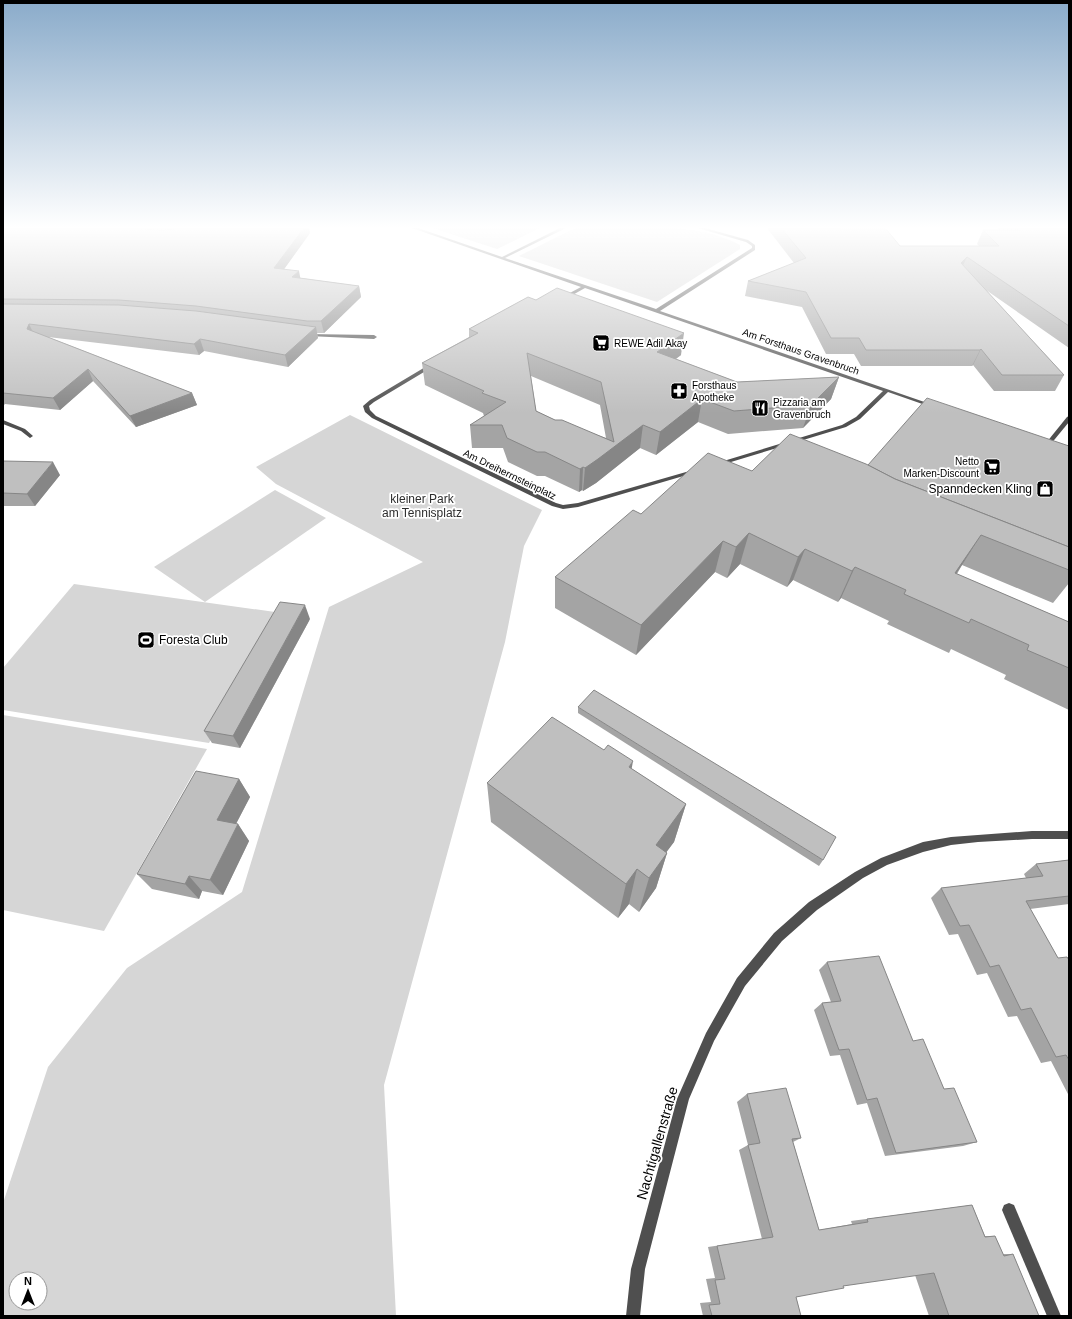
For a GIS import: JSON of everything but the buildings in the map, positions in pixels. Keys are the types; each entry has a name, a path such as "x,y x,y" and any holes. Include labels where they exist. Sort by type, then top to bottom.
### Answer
{"street":[{"path":"553,298 567,296 579,290"},
{"name":"Am Forsthaus Gravenbruch","path":"592,290 937,407"},
{"path":"657,311 691,290"},
{"path":"303,334 331,337 374,337"},
{"name":"Am Dreiherrnsteinplatz","path":"437,362 372,401 366,406 367,411 374,417 554,505 563,507 578,505 702,469"},
{"path":"710,467 787,447 844,426 858,418 887,390"},
{"path":"1048,444 1069,418"},
{"path":"3,422 23,430 30,436"},
{"path":"1040,441 1055,446"},
{"name":"Nachtigallenstraße","path":"633,1316 638,1269 683,1099 710,1038 740,982 778,936 813,906 859,875 884,861 923,847 951,841 978,838 1032,835 1069,835"},
{"path":"1009,1210 1054,1316"}],"green space":[{"path":"620,290 676,290 657,302"},
{"name":"kleiner Park am Tennisplatz","path":"350,415 542,510 524,546 505,642 384,1085 396,1316 3,1316 3,1203 48,1067 127,968 242,892 329,607 423,562 276,484 256,467"},
{"path":"275,490 326,518 205,602 154,567"},
{"name":"Foresta Club","path":"74,584 282,613 209,743 3,710 3,668"},
{"path":"3,715 207,749 104,931 3,910"}],"place":[{"name":"REWE Adil Akay","path":"601,343"},
{"name":"Forsthaus Apotheke","path":"679,391"},
{"name":"Pizzaria am Gravenbruch","path":"760,408"},
{"name":"Netto Marken-Discount","path":"992,467"},
{"name":"Spanndecken Kling","path":"1045,489"},
{"name":"Foresta Club","path":"146,640"}]}
